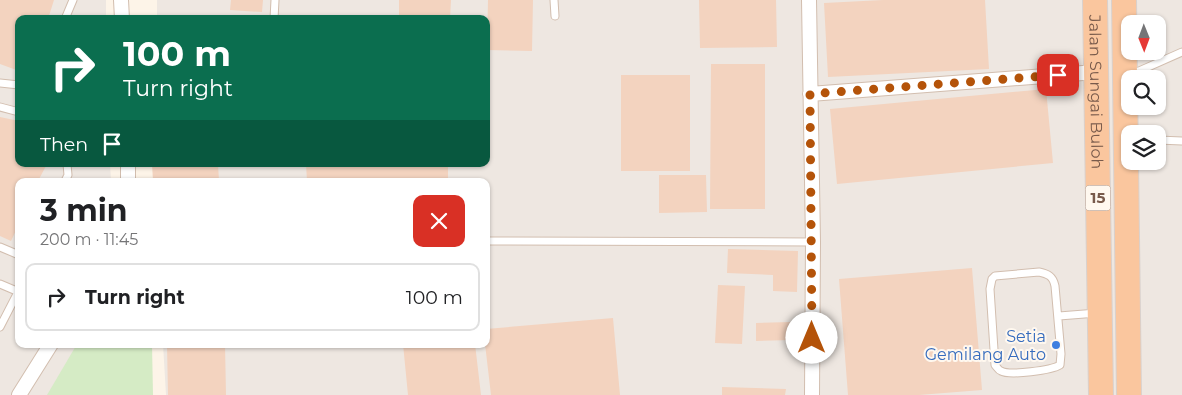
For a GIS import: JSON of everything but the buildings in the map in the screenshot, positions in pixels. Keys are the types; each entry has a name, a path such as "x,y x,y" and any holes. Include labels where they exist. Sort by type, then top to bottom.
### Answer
{"highway":[{"name":"Jalan Sungai Buloh","path":"1095,0 1102,395"},
{"name":"Jalan Sungai Buloh","path":"1124,0 1125,70"},
{"name":"Jalan Sungai Buloh","path":"1128,170 1129,395"}],"street":[{"path":"121,0 122,15"},
{"path":"808,0 813,242 812,395"},
{"path":"810,94 1096,72"},
{"path":"19,395 48,348"}],"lane":[{"path":"67,15 73,0"},
{"path":"274,15 275,0"},
{"path":"554,0 555,16"},
{"path":"1139,70 1182,52"},
{"path":"0,83 15,85"},
{"path":"0,107 15,111"},
{"path":"1166,140 1182,141"},
{"path":"490,242 813,242"},
{"path":"0,247 15,253"},
{"path":"1038,272 1048,274 1053,278 1056,286 1059,316 1062,354 1060,365 1055,368 1018,373 1001,371 995,365 990,289 994,276 1038,272"},
{"path":"0,284 15,291"},
{"path":"0,327 15,298"},
{"path":"1059,316 1100,313"}],"shaded area":[{"path":"0,0 106,0 106,15 15,15 15,167 110,167 111,178 15,178 15,348 146,348 148,395 0,395"},
{"path":"157,0 1182,0 1182,395 166,395 163,348 490,348 490,178 158,178 158,167 490,167 490,15 157,15"}],"green space":[{"path":"75,348 152,348 153,395 47,395"}],"place":[{"name":"Setia Gemilang Auto","path":"1056,345"}],"route":[{"path":"812,338 813,242 810,94 1058,75"}]}
